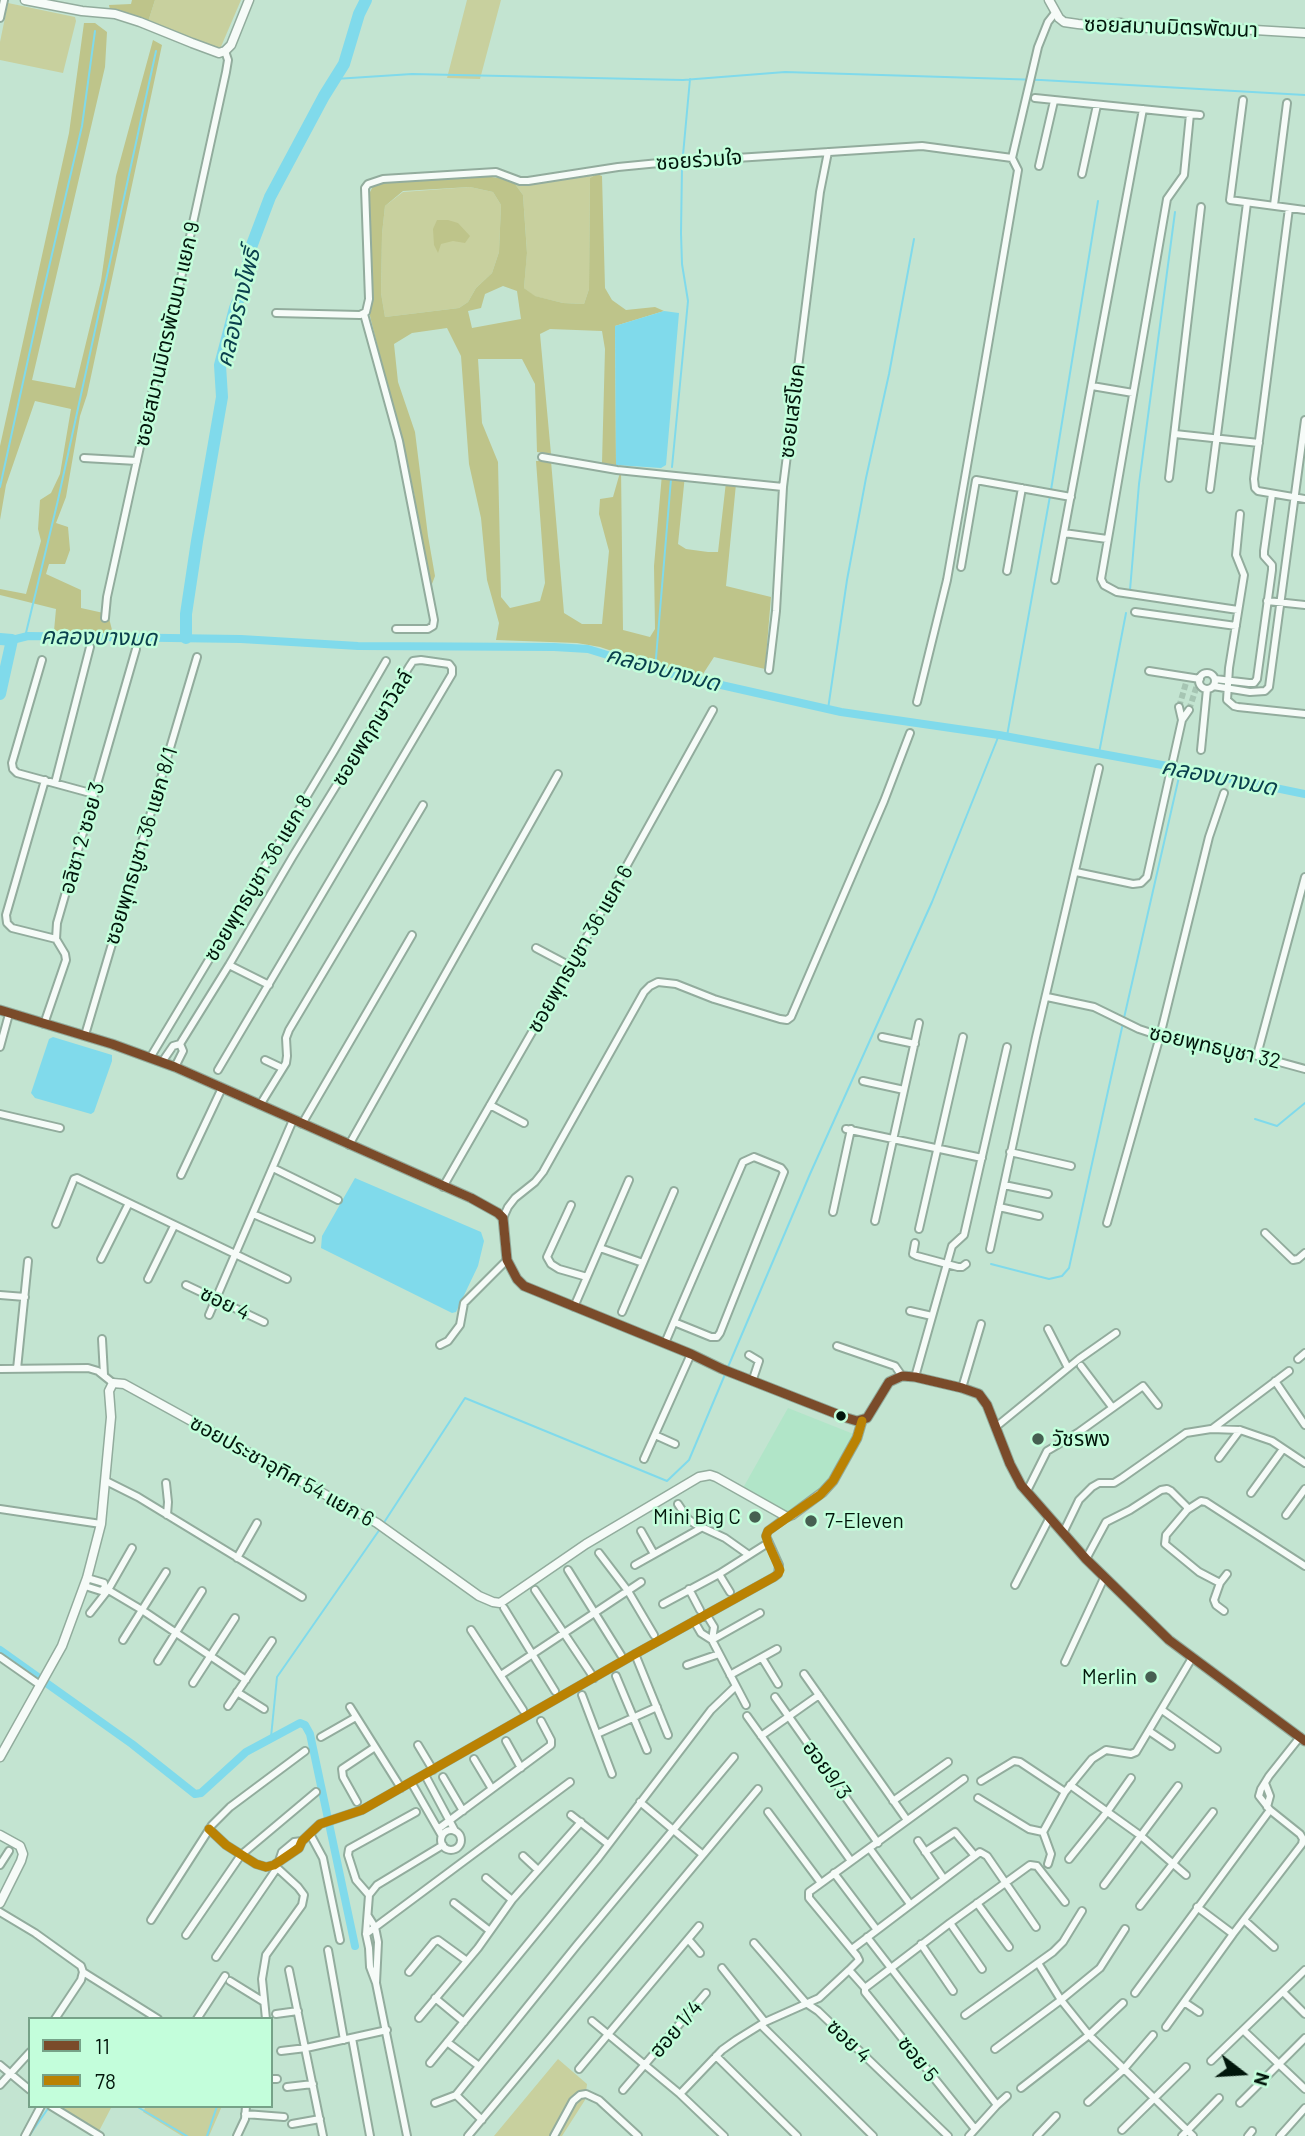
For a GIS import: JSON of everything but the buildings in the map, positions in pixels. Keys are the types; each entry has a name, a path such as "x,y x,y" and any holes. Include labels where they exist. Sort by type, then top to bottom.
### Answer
{"street":[{"path":"0,18 4,0"},
{"path":"25,0 82,12 115,14 214,52 225,51 234,39 249,0"},
{"name":"ซอยสมานมิตรพัฒนา","path":"1049,0 1055,13 1064,22 1098,26 1120,23 1171,29 1305,33"},
{"path":"917,702 947,580 1018,170 1012,158 1034,64 1045,29 1055,13"},
{"name":"ซอยสมานมิตรพัฒนา แยก 9","path":"105,618 107,597 150,401 172,319 226,72 228,60 225,51"},
{"path":"1035,98 1200,115"},
{"path":"1243,100 1230,200 1305,210"},
{"path":"1039,166 1054,101"},
{"path":"1274,205 1287,103"},
{"path":"1082,174 1097,105"},
{"path":"1055,580 1143,109"},
{"path":"1189,114 1184,175 1167,199 1101,579 1110,589 1238,610"},
{"name":"ซอยร่วมใจ","path":"396,629 428,629 433,626 434,620 399,441 364,314 368,309 369,299 364,196 368,184 374,181 478,172 496,172 520,181 528,181 642,164 922,146 1012,158"},
{"name":"ซอยเสรีโชค","path":"769,670 778,584 783,487 811,261 828,152"},
{"path":"1210,489 1247,203"},
{"path":"1169,478 1201,207"},
{"path":"1289,208 1254,479 1258,491 1305,499"},
{"path":"276,313 364,314"},
{"path":"1091,386 1133,393"},
{"path":"1211,685 1227,690 1257,692 1269,687 1305,420"},
{"path":"1175,433 1259,443"},
{"path":"542,457 617,470 783,487"},
{"path":"84,458 137,461"},
{"path":"961,566 976,480 1071,496"},
{"path":"1007,571 1023,488"},
{"path":"1257,692 1254,683 1259,673 1272,570 1264,551 1272,494"},
{"path":"1240,514 1236,555 1244,575 1227,699 1234,706 1305,714"},
{"path":"1064,533 1107,539"},
{"path":"1267,601 1305,605"},
{"path":"1135,612 1236,626"},
{"path":"54,783 90,647"},
{"name":"อลิซา 2 ซอย 3","path":"44,1024 66,960 57,939 57,923 135,649"},
{"name":"ซอยพุทธบูชา 36 แยก 8/1","path":"85,1035 197,657"},
{"path":"42,660 12,764 13,769 17,773 94,794"},
{"name":"ซอยพุทธบูชา 36 แยก 8","path":"150,1058 386,660"},
{"name":"ซอยพฤกษาวิลล์","path":"162,1062 173,1046 180,1044 409,667 413,662 421,660 449,664 452,674 218,1070"},
{"path":"1149,671 1200,679 1207,673 1211,685 1201,750"},
{"path":"1200,679 1201,685 1228,681 1254,683"},
{"path":"1179,707 1182,720"},
{"name":"ซอยพุทธบูชา 36 แยก 6","path":"443,1186 713,710"},
{"path":"1076,872 1133,884 1141,883 1147,877 1182,720 1189,710"},
{"path":"862,1421 722,1369 524,1286 507,1260 503,1218 515,1198 535,1182 543,1171 644,992 650,986 658,982 677,984 713,999 780,1019 787,1020 791,1017 884,801 910,733"},
{"path":"990,1249 1099,768"},
{"path":"349,1145 558,774"},
{"path":"46,780 6,915 7,923 12,928 57,939"},
{"path":"1107,1223 1160,1036 1209,836 1224,793"},
{"path":"260,1105 287,1056 286,1038 289,1030 422,805"},
{"path":"1257,1055 1305,877"},
{"path":"209,1315 273,1168 411,935"},
{"path":"536,948 570,966"},
{"path":"229,965 269,985"},
{"name":"ซอยพุทธบูชา 32","path":"1047,997 1094,1007 1160,1036 1257,1055 1305,1069"},
{"path":"0,1010 85,1035 175,1067 493,1209 503,1218"},
{"path":"0,1047 9,1014"},
{"path":"875,1221 919,1023"},
{"path":"882,1037 915,1044"},
{"path":"919,1229 964,1037"},
{"name":"ซอยพฤกษาวิลล์","path":"175,1067 183,1051 180,1044"},
{"path":"915,1377 952,1246 964,1235 1007,1047"},
{"path":"265,1060 282,1068"},
{"path":"863,1081 904,1090"},
{"path":"181,1175 222,1088"},
{"path":"490,1105 524,1123"},
{"path":"0,1114 60,1128"},
{"path":"833,1212 849,1129 982,1158"},
{"path":"1010,1152 1071,1166"},
{"path":"665,1343 674,1322 743,1162 754,1157 782,1168 782,1179 720,1334 711,1337 674,1322"},
{"path":"273,1168 338,1200"},
{"path":"56,1224 74,1179 77,1178 286,1279"},
{"path":"574,1307 629,1180"},
{"path":"1004,1185 1048,1194"},
{"path":"622,1312 674,1191"},
{"path":"101,1259 129,1203"},
{"path":"571,1205 547,1257 551,1264 559,1269 587,1277"},
{"path":"999,1207 1040,1216"},
{"path":"253,1214 311,1239"},
{"path":"148,1279 174,1226"},
{"path":"1265,1233 1293,1260 1305,1252"},
{"path":"915,1243 913,1254 958,1267 966,1264"},
{"path":"600,1248 643,1263"},
{"path":"440,1345 448,1341 460,1325 464,1303 507,1260"},
{"path":"17,1369 28,1261"},
{"name":"ซอย 4","path":"186,1285 264,1322"},
{"path":"0,1295 25,1297"},
{"path":"910,1311 932,1316"},
{"path":"962,1388 981,1324"},
{"path":"1048,1329 1068,1368"},
{"path":"997,1426 1116,1333"},
{"path":"102,1339 104,1375"},
{"path":"837,1346 895,1366 902,1376"},
{"path":"1298,1359 1305,1353"},
{"path":"644,1460 691,1354"},
{"path":"749,1355 759,1361 753,1380"},
{"path":"1081,1366 1112,1407"},
{"path":"0,1369 88,1368 104,1375 113,1383 109,1391 111,1417 101,1524 86,1582 62,1646 1,1752"},
{"path":"1211,1429 1289,1371"},
{"path":"216,1957 277,1864 282,1852 294,1842 302,1841 324,1822 362,1810 694,1620 703,1612 779,1574 779,1565 766,1536 768,1531 823,1492 833,1481 857,1438 862,1421 871,1412 889,1382 902,1376 962,1388 984,1398 1010,1464 1027,1491 1086,1559 1150,1623 1192,1658 1302,1739 1265,1783 1259,1796 1268,1809 1300,1834 1302,1844 1166,2027"},
{"path":"1275,1381 1305,1425"},
{"name":"ซอยประชาอุทิศ 54 แยก 6","path":"113,1383 124,1384 377,1523 479,1596 493,1602 500,1603 586,1544 699,1477 716,1477 787,1517"},
{"path":"1027,1491 1047,1451 1080,1432 1143,1386 1158,1405"},
{"path":"1063,1533 1079,1500 1091,1487 1099,1483 1114,1483 1186,1433 1211,1429 1240,1430 1272,1441 1305,1463"},
{"path":"1219,1458 1240,1430"},
{"path":"655,1435 675,1444"},
{"path":"1251,1493 1283,1449"},
{"path":"106,1481 302,1597"},
{"path":"166,1483 169,1502 167,1515"},
{"path":"1286,1515 1305,1489"},
{"path":"1086,1559 1106,1522 1161,1490 1171,1491 1187,1510"},
{"path":"1220,1583 1199,1572 1165,1544 1166,1535 1187,1510 1201,1501 1305,1566"},
{"path":"678,1504 688,1519 725,1538 749,1555"},
{"path":"0,1509 101,1524"},
{"path":"1015,1585 1049,1518"},
{"path":"237,1558 257,1523"},
{"path":"635,1565 701,1528"},
{"path":"641,1531 654,1554"},
{"path":"663,1604 719,1574 768,1543"},
{"path":"90,1613 132,1548"},
{"path":"599,1553 628,1591 654,1636"},
{"path":"568,1570 621,1655"},
{"path":"123,1640 166,1572"},
{"path":"719,1574 730,1592"},
{"path":"1224,1611 1214,1600 1220,1583 1227,1574"},
{"path":"1065,1662 1104,1578"},
{"path":"86,1582 101,1591 107,1589 142,1610 246,1680"},
{"path":"501,1675 641,1583"},
{"path":"689,1589 714,1627 712,1640"},
{"path":"535,1590 594,1678"},
{"path":"158,1661 202,1591"},
{"path":"504,1608 555,1691"},
{"path":"712,1640 760,1613"},
{"path":"193,1683 236,1618"},
{"path":"694,1620 701,1633 712,1640 746,1704"},
{"path":"471,1630 523,1710"},
{"path":"228,1706 272,1641"},
{"path":"730,1675 777,1649"},
{"path":"635,1654 668,1735"},
{"path":"687,1665 719,1654"},
{"path":"0,1657 40,1685"},
{"path":"762,1658 778,1684"},
{"path":"1043,1832 1065,1792 1092,1759 1106,1750 1131,1754 1136,1752 1192,1658"},
{"path":"804,1674 907,1820"},
{"path":"616,1676 647,1750"},
{"path":"430,2063 608,1844 711,1710 736,1686"},
{"path":"237,1692 264,1709"},
{"path":"761,1736 819,1695"},
{"path":"582,1696 612,1774"},
{"name":"ฮอย9/3","path":"775,1697 878,1843"},
{"path":"350,1707 401,1788"},
{"path":"597,1734 657,1707"},
{"path":"1162,1710 1217,1749"},
{"path":"747,1716 851,1861"},
{"path":"321,1737 356,1717"},
{"path":"438,1829 551,1745 541,1721"},
{"path":"1149,1731 1171,1746"},
{"path":"506,1741 522,1768"},
{"path":"418,1745 433,1770"},
{"path":"357,1801 343,1777 342,1769 375,1747"},
{"path":"151,1920 209,1829 230,1807 305,1751"},
{"path":"435,2103 456,2095 734,1757"},
{"path":"474,1759 492,1789"},
{"path":"981,1781 1014,1761 1020,1762 1065,1792"},
{"path":"893,1801 948,1762"},
{"path":"425,1775 460,1836 459,1845 468,1859"},
{"path":"443,1777 463,1811"},
{"path":"1069,1859 1131,1778"},
{"path":"680,2094 716,2056 736,2040 819,1998 859,1960 809,1898 809,1892 964,1779"},
{"path":"411,1782 442,1836 443,1845"},
{"path":"366,1934 570,1782"},
{"path":"1070,1785 1141,1836 1186,1875"},
{"path":"1104,1885 1178,1786"},
{"path":"468,2136 758,1789"},
{"path":"186,1935 241,1855 316,1792"},
{"path":"978,1798 1029,1829 1043,1832"},
{"path":"640,1802 702,1854"},
{"path":"1135,1993 1268,1809"},
{"path":"369,1895 356,1880 348,1855 349,1849 415,1812"},
{"path":"768,1812 821,1883"},
{"path":"1140,1906 1213,1812"},
{"path":"571,1815 608,1844"},
{"path":"419,2018 467,1961 512,1900 581,1822"},
{"path":"209,1829 226,1846 262,1867 277,1864"},
{"path":"442,1836 449,1830 455,1831"},
{"path":"925,1852 955,1832 975,1856"},
{"path":"1043,1832 1051,1854 1048,1864"},
{"path":"310,1834 323,1858 340,1940"},
{"path":"0,1835 20,1846 23,1854 0,1903"},
{"path":"918,1841 944,1879"},
{"path":"443,1845 451,1849 459,1845"},
{"path":"407,2136 387,2031 370,1967 366,1934 369,1895 377,1885 443,1845"},
{"path":"870,1849 910,1904"},
{"path":"0,1865 9,1851"},
{"path":"852,1949 980,1852 987,1856 1035,1927"},
{"path":"523,1856 538,1870"},
{"path":"265,2017 262,1979 266,1955 304,1899 298,1886 277,1864"},
{"path":"866,1988 921,1944 1030,1865 1034,1864 1043,1872 1065,1902"},
{"path":"834,1873 877,1930"},
{"path":"486,1878 512,1900"},
{"path":"454,1903 490,1931"},
{"path":"977,1903 1009,1947"},
{"path":"1197,1907 1234,1934"},
{"path":"965,2015 1038,1964 1063,1942 1082,1911"},
{"path":"0,1912 81,1966 82,1980 56,2017"},
{"path":"368,1916 375,1927 378,1942 376,1983"},
{"path":"1244,1920 1274,1947"},
{"path":"950,1923 982,1969"},
{"path":"579,2069 699,1926"},
{"path":"995,2049 1100,1968 1125,1929"},
{"path":"867,1937 997,2105"},
{"path":"409,1972 438,1940 467,1961"},
{"path":"688,1940 700,1953"},
{"name":"ซอย 4","path":"754,1943 806,2003 818,2011 948,2136"},
{"path":"921,1944 953,1991"},
{"path":"328,1950 370,2136"},
{"path":"1038,1964 1061,2000 1089,2035 1188,2134 1219,2098"},
{"path":"722,1968 763,2024 873,2136"},
{"path":"289,1970 323,2136"},
{"name":"ซอย 5","path":"849,1970 866,1988 865,1992 975,2129"},
{"path":"1211,2061 1305,1970"},
{"path":"83,1972 155,2017"},
{"path":"198,2017 227,1979 264,2002"},
{"path":"1283,1992 1305,2014"},
{"name":"ฮอย 1/4","path":"623,2090 706,1993"},
{"path":"435,1998 464,2022"},
{"path":"1184,2002 1199,2012"},
{"path":"1021,2088 1089,2035 1123,2003"},
{"path":"276,2014 298,2011"},
{"path":"592,2021 680,2094 723,2136"},
{"path":"1243,2030 1305,2089"},
{"path":"281,2051 387,2031"},
{"path":"1088,2102 1123,2070 1153,2035"},
{"path":"1240,2103 1305,2038"},
{"path":"447,2042 479,2066"},
{"path":"0,2085 28,2054"},
{"path":"716,2056 796,2136"},
{"path":"0,2066 28,2088"},
{"path":"1122,2130 1186,2067"},
{"path":"287,2087 313,2084"},
{"path":"554,2136 573,2101 586,2094 599,2100 638,2136"},
{"path":"456,2095 482,2120"},
{"path":"969,2136 1007,2096"},
{"path":"25,2136 40,2108"},
{"path":"54,2108 100,2136"},
{"path":"1280,2136 1305,2108"},
{"path":"237,2136 245,2110 284,2117"},
{"path":"1037,2136 1056,2116"},
{"path":"292,2124 320,2119"}],"shaded area":[{"path":"132,0 155,0 148,22 110,10 109,5 131,4"},
{"path":"155,0 241,0 220,49 148,22"},
{"path":"467,0 501,0 480,79 447,78"},
{"path":"8,3 75,17 63,73 0,60 0,42"},
{"path":"84,23 95,23 107,32 105,67 32,380 75,388 101,281 116,176 153,40 162,45 87,395 80,416 66,497 56,523 68,527 70,550 65,564 49,564 46,574 81,590 81,608 108,614 113,634 54,631 56,609 0,595 0,589 26,594 41,541 38,529 40,500 51,493 60,474 71,409 35,401 6,485 0,520 0,446 69,133"},
{"path":"597,174 590,178 589,289 584,304 563,303 534,296 524,288 527,252 523,195 515,184"},
{"path":"597,174 602,176 605,288 612,300 626,310 655,307 664,311 615,326 616,465 602,463 605,349 602,331 550,329 540,334 551,454 537,452 535,384 522,359 478,359 482,423 498,462 501,597 510,608 540,601 545,583 536,461 551,461 564,613 582,624 602,624 609,551 599,514 600,499 613,497 621,469 623,630 650,637 655,629 654,566 662,474 685,475 678,544 686,549 708,552 718,552 726,482 736,484 726,586 771,597 765,669 714,657 703,674 694,675 600,647 577,643 496,640 499,623 487,580 481,518 469,464 461,356 447,328 412,333 394,344 398,382 415,432 435,576 429,592 414,493 370,316 370,192 373,186 382,183 485,176 505,179 515,184 523,195 527,253 524,288 535,296 563,303 584,304 589,289 590,178","holes":["470,187 493,192 501,205 499,252 492,273 476,288 468,302 459,308 385,317 381,293 385,206 403,191","503,286 517,291 521,319 472,328 468,311 481,308 485,294"]},
{"path":"470,187 493,192 501,205 499,252 492,273 476,288 468,302 459,308 385,317 381,293 385,206 403,192"},
{"path":"437,220 458,223 470,236 465,243 453,241 441,244 438,253 434,245 433,229"},
{"path":"788,1408 856,1435 823,1486 787,1513 743,1488"},
{"path":"558,2059 587,2084 585,2100 562,2136 494,2136"},
{"path":"64,2108 111,2108 98,2133 62,2112"},
{"path":"145,2108 221,2108 209,2136 182,2136 143,2112"}],"water":[{"path":"664,311 679,313 666,465 661,468 616,465 615,326"},
{"path":"53,1037 112,1055 94,1112 91,1114 35,1098 31,1093 49,1039"},
{"path":"355,1178 481,1232 484,1241 478,1266 456,1312 452,1313 321,1248 322,1236"}],"waterway":[{"name":"คลองรางโพธิ์","path":"186,638 186,614 222,397 220,365 235,308 245,284 250,250 270,197 344,64 366,0"},
{"path":"0,487 82,126 95,31"},
{"path":"25,637 58,500 156,51"},
{"path":"335,79 412,74 683,80 785,72 1041,80 1305,95"},
{"path":"683,155 690,79"},
{"path":"672,467 688,301 682,264 682,167"},
{"path":"1051,490 1098,201"},
{"path":"1130,590 1139,484 1175,212"},
{"path":"828,709 847,580 914,239"},
{"path":"655,670 671,479"},
{"path":"1007,736 1050,496"},
{"path":"1099,753 1126,613"},
{"name":"คลองบางมด","path":"12,640 28,636 241,639 358,646 588,649 659,671 841,712 999,735 1305,794"},
{"path":"0,639 12,640 0,694"},
{"path":"728,1367 810,1174 932,902 999,735"},
{"path":"1124,1018 1181,768"},
{"path":"991,1264 1049,1279 1062,1276 1069,1268 1123,1023"},
{"path":"1255,1119 1277,1126 1305,1103"},
{"path":"383,1524 465,1398 667,1481 689,1460 726,1372"},
{"path":"271,1737 277,1677 380,1529"},
{"path":"0,1650 132,1744 195,1794 201,1793 246,1752 300,1723 305,1725 310,1734 355,1946"},
{"path":"29,2136 48,2108"},
{"path":"139,2108 187,2136"},
{"path":"207,2136 216,2108"}],"tunnel":[{"path":"1179,707 1188,676"},
{"path":"1189,710 1199,679"}],"transit line":[{"name":"11","path":"0,1010 112,1044 175,1067 471,1198 503,1218 507,1260 524,1286 722,1369 857,1421 867,1418 889,1382 902,1376 979,1394 987,1405 1021,1485 1086,1559 1169,1640 1305,1741"},
{"name":"78","path":"209,1829 226,1845 256,1864 266,1867 274,1865 299,1848 302,1841 320,1824 362,1810 774,1577 780,1570 768,1543 768,1531 820,1495 833,1481 857,1438 862,1421"}],"place":[{"name":"วัชรพง","path":"1038,1439"},
{"name":"Mini Big C","path":"755,1517"},
{"name":"7-Eleven","path":"811,1521"},
{"name":"Merlin","path":"1151,1677"}]}
